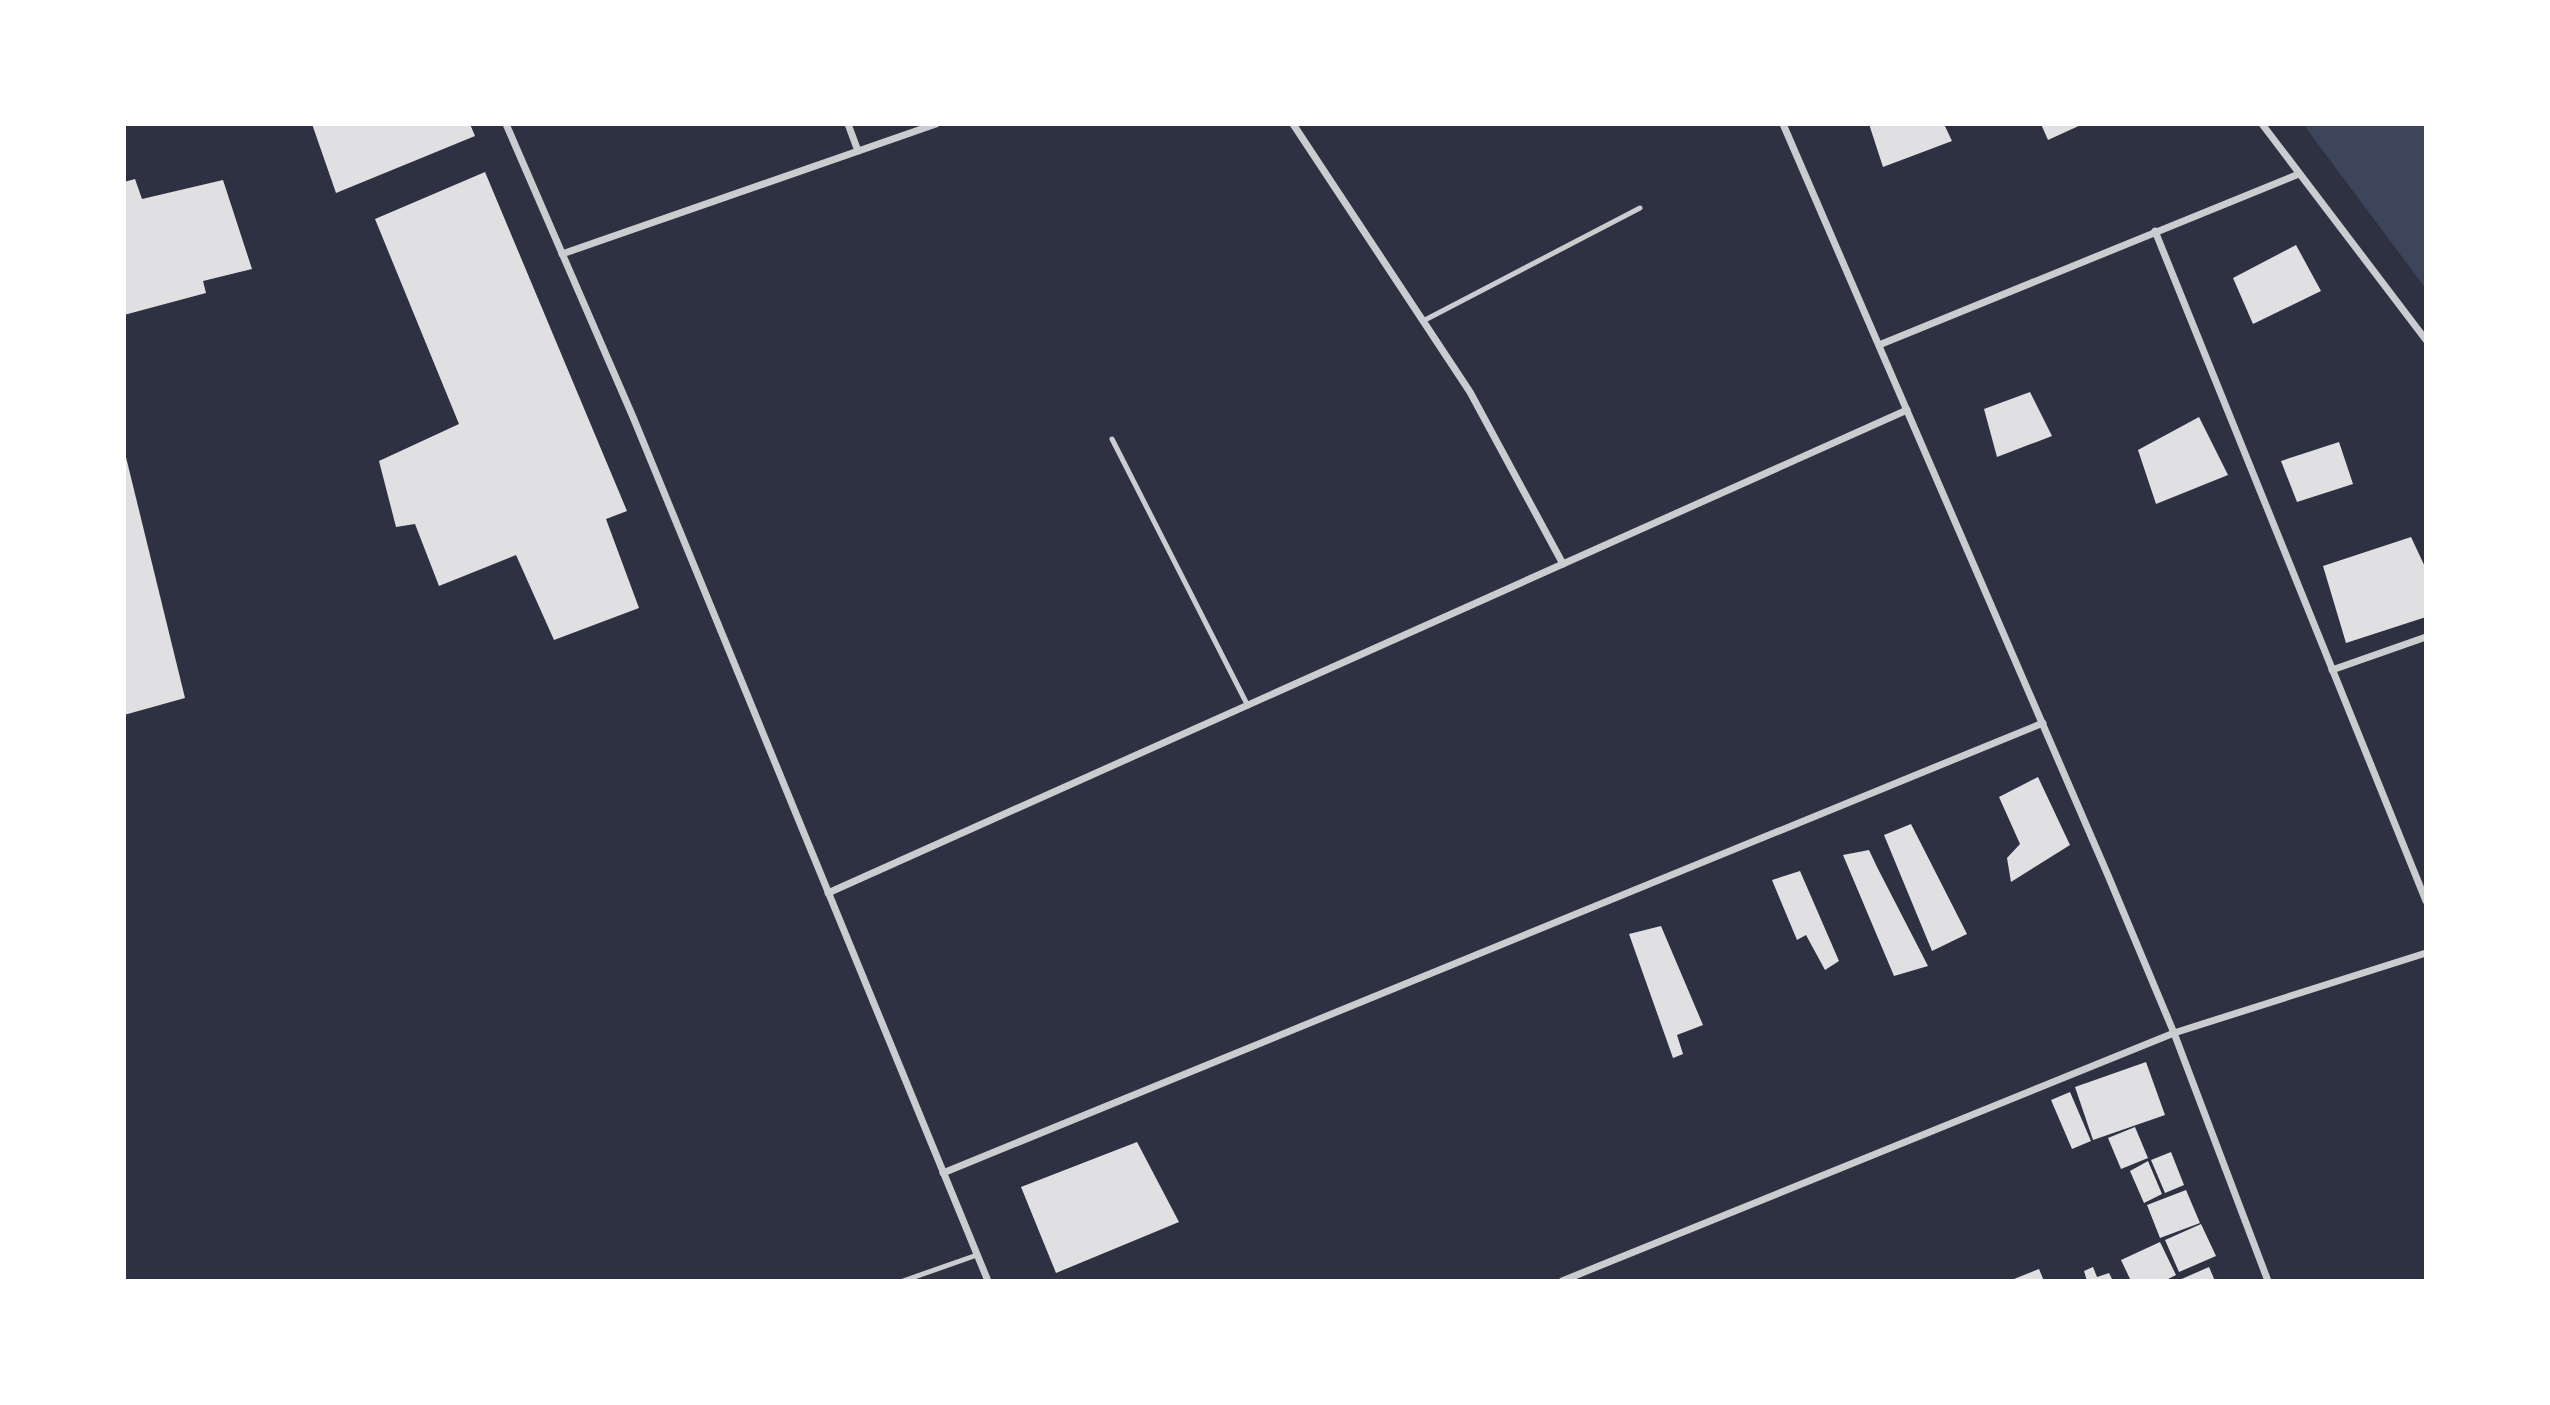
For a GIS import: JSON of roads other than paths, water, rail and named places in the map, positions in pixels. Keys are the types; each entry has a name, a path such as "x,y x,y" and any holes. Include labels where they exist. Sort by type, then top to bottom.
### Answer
{"street":[{"path":"506,124 633,417 988,1281"},
{"path":"848,124 858,151"},
{"path":"562,254 936,124"},
{"path":"1293,124 1470,392 1563,564"},
{"path":"2262,124 2426,340"},
{"path":"1785,125 2174,1033 2268,1281"},
{"path":"1879,345 2299,174"},
{"path":"2155,231 2426,901"},
{"path":"828,893 1907,410"},
{"path":"2332,670 2426,638"},
{"path":"943,1173 2043,723"},
{"path":"1562,1281 2174,1033 2426,953"}],"lane":[{"path":"1423,321 1640,208"},
{"path":"1112,439 1248,706"},
{"path":"903,1281 977,1255"}]}
